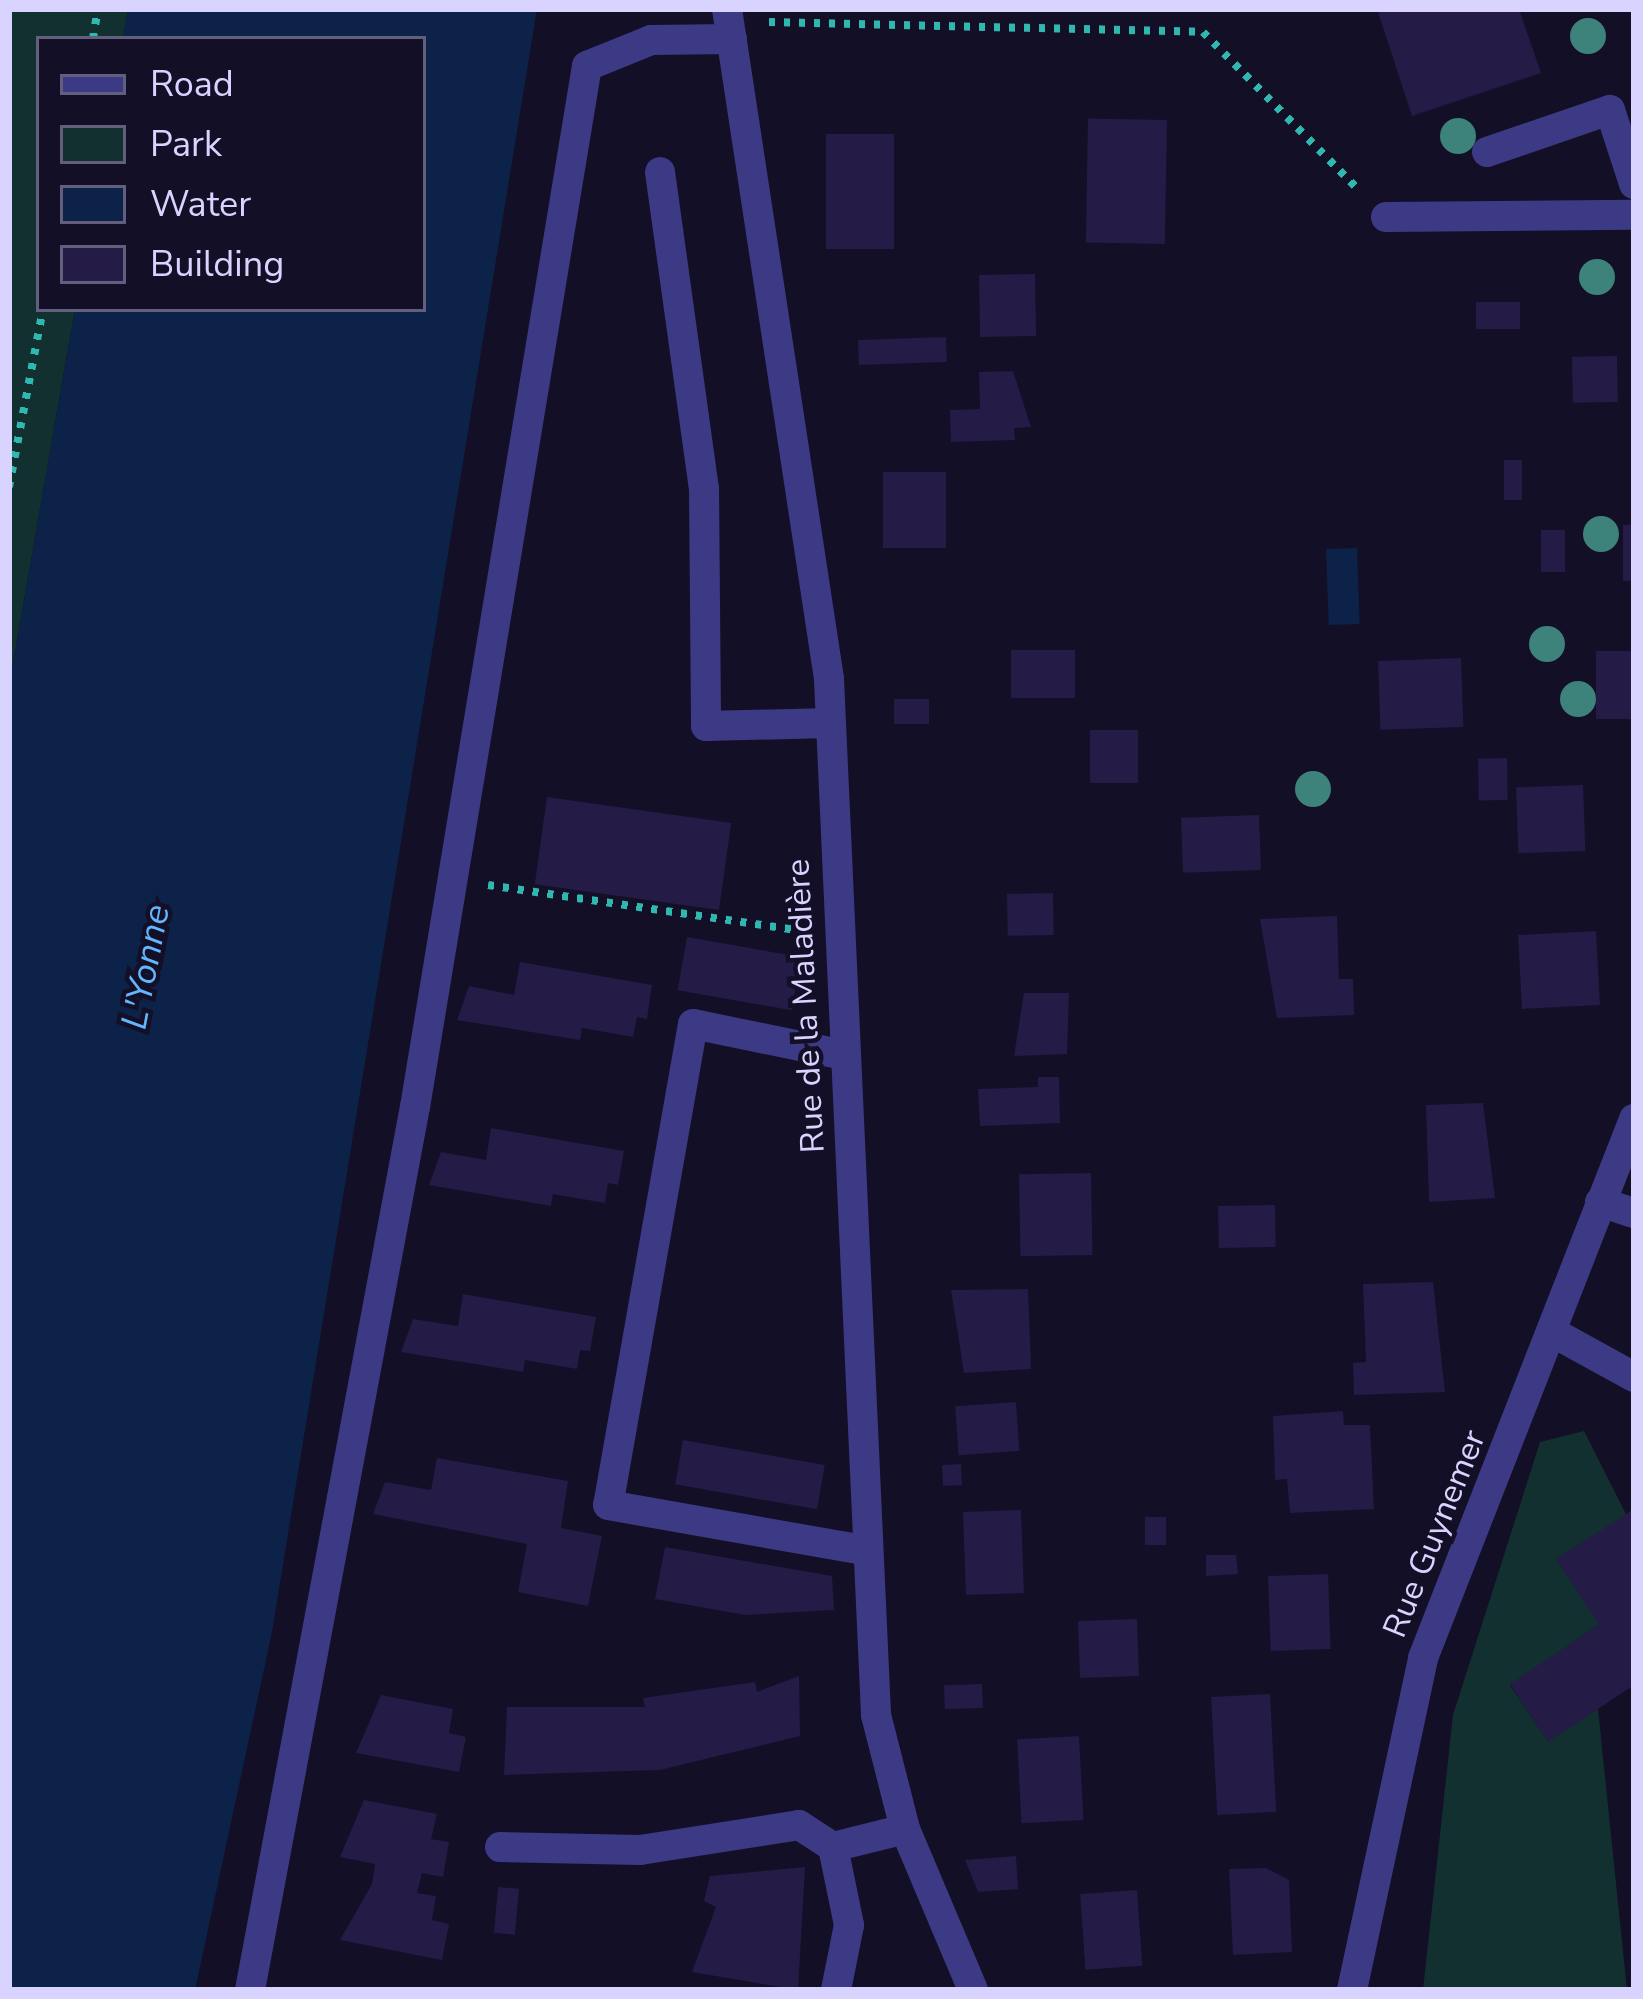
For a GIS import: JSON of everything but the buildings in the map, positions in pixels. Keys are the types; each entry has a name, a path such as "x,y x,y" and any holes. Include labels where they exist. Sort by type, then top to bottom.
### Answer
{"street":[{"name":"Rue de la Maladière","path":"729,23 807,502 830,723 836,935 876,1715 905,1829 973,1990"},
{"path":"250,1990 452,880 587,66 651,40 729,23"},
{"path":"1487,152 1610,110 1634,184"},
{"path":"660,172 704,489 706,726 830,723"},
{"path":"1386,217 1634,215"},
{"path":"844,1055 693,1024 608,1505 868,1551"},
{"name":"Rue Guynemer","path":"1352,1990 1423,1658 1634,1119"},
{"path":"1600,1202 1634,1213"},
{"path":"1554,1333 1634,1377"},
{"path":"500,1847 640,1850 799,1825 833,1847 848,1925 836,1990"},
{"path":"833,1847 905,1829"}],"path":[{"path":"729,23 1203,32 1386,217"},
{"path":"9,487 43,312"},
{"path":"452,880 836,935"}],"green space":[{"path":"9,9 128,9 124,36 36,36 36,312 74,312 9,686"},
{"path":"1584,1431 1626,1514 1599,1625 1510,1685 1548,1741 1598,1709 1627,1990 1423,1990 1453,1715 1540,1442"}],"water":[{"name":"L'Yonne","path":"128,9 537,9 272,1632 195,1990 9,1990 9,686 74,312 426,312 426,36 124,36"},
{"path":"1357,548 1360,624 1329,625 1326,549"}]}
